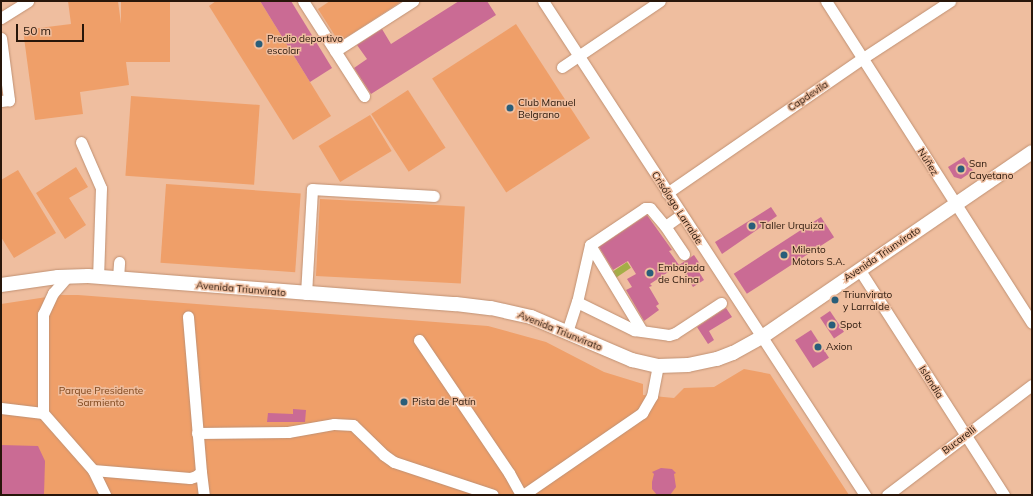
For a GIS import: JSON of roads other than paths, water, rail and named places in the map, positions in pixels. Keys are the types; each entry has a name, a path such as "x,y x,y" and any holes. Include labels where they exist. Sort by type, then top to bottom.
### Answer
{"main road":[{"name":"Avenida Triunvirato","path":"1,285 36,279 98,277 306,294 449,303 491,308 531,317 632,360 658,366 688,365 717,359 733,353 762,337 859,269 1032,152"}],"street":[{"path":"1,18 28,1"},
{"path":"304,1 364,96"},
{"path":"335,51 413,1"},
{"name":"Crisólogo Larralde","path":"543,1 681,215 866,495"},
{"path":"562,67 660,1"},
{"name":"Núñez","path":"826,1 955,205 1032,323"},
{"name":"Capdevila","path":"667,193 863,58 950,1"},
{"path":"1,38 9,100 1,101"},
{"path":"81,142 101,188 98,277"},
{"path":"306,294 312,189 434,196"},
{"path":"568,332 577,302 590,246 646,208 650,208 665,226 684,254"},
{"path":"665,226 681,215"},
{"path":"590,246 642,331"},
{"path":"118,278 119,262"},
{"name":"Islandia","path":"859,269 964,436 1004,495"},
{"path":"67,277 58,285 43,314 43,413 93,470 105,495"},
{"path":"577,302 625,326 664,335 675,333 721,303"},
{"path":"188,317 197,433 204,495"},
{"path":"419,340 509,473 522,495 642,413 652,396 658,366"},
{"name":"Bucarelli","path":"887,495 1032,386"},
{"path":"1,408 43,413"},
{"path":"197,433 288,432 334,424 353,425 384,455 394,462 493,495"},
{"path":"93,470 190,478 201,472"}],"place":[{"name":"Predio deportivo escolar","path":"259,44"},
{"name":"Club Manuel Belgrano","path":"510,108"},
{"name":"San Cayetano","path":"961,169"},
{"name":"Taller Urquiza","path":"752,226"},
{"name":"Milento Motors S.A.","path":"784,255"},
{"name":"Embajada de China","path":"650,273"},
{"name":"Triunvirato y Larralde","path":"835,300"},
{"name":"Spot","path":"832,325"},
{"name":"Axion","path":"818,347"},
{"name":"Pista de Patín","path":"404,402"}],"park label":[{"name":"Parque Presidente Sarmiento","path":"101,396"}]}
